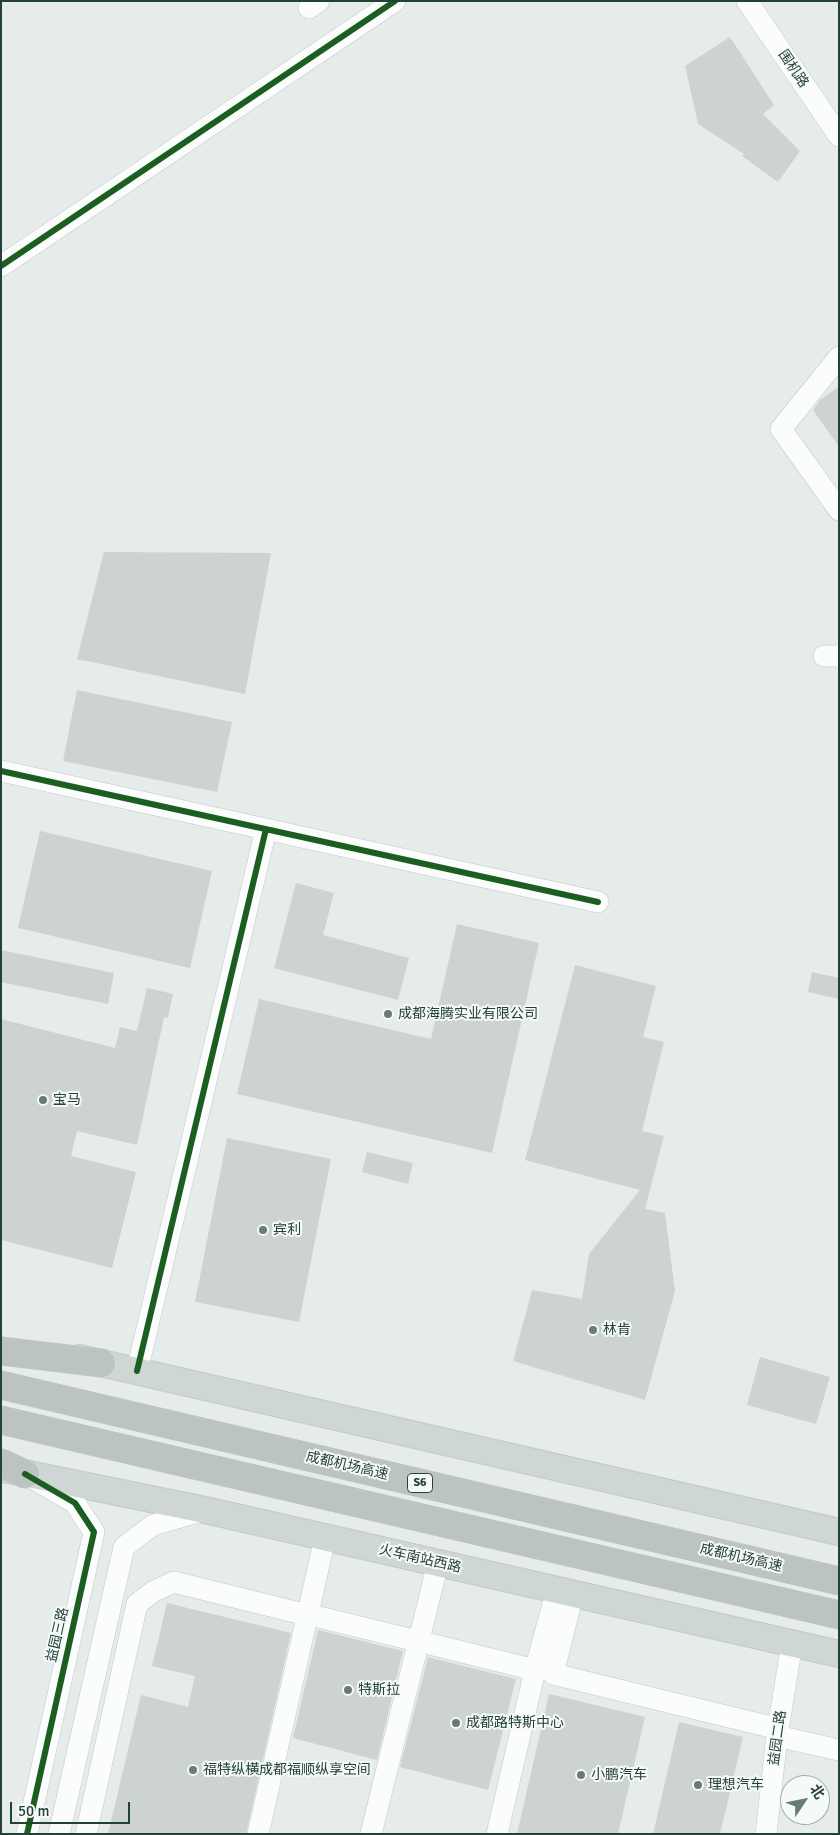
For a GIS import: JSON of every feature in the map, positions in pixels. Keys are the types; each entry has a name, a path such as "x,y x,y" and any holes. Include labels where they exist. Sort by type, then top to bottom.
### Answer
{"highway":[{"path":"1,1351 101,1363"},
{"name":"成都机场高速","path":"1,1385 839,1581"},
{"path":"1,1420 839,1615"}],"main road":[{"path":"1,1339 839,1532"},
{"name":"火车南站西路","path":"9,1468 205,1510 839,1654"}],"street":[{"path":"1,266 395,1"},
{"name":"围机路","path":"747,1 839,136"},
{"path":"839,357 781,429 839,510"},
{"path":"1,771 598,902"},
{"path":"137,1371 266,830"},
{"name":"益园三路","path":"9,1468 75,1503 94,1532 27,1834"},
{"path":"59,1834 124,1547 153,1524 205,1510"},
{"path":"258,1834 313,1616 325,1538"},
{"path":"371,1834 424,1643 438,1563"},
{"path":"86,1834 137,1604 154,1591 174,1582 535,1670"},
{"path":"497,1834 535,1670 565,1592"},
{"path":"565,1592 552,1674 839,1750"},
{"name":"益园二路","path":"766,1834 778,1733 792,1643"}],"building":[{"path":"730,37 774,105 763,114 800,151 778,182 742,156 744,154 698,124 685,66"},
{"path":"839,387 839,447 813,410 821,399"},
{"path":"104,552 271,553 245,694 77,659"},
{"path":"77,690 232,722 217,792 63,761"},
{"path":"40,831 212,871 190,968 18,928"},
{"path":"296,883 334,893 323,935 409,958 398,1000 274,968"},
{"path":"457,924 539,943 492,1153 237,1094 259,999 431,1039"},
{"path":"1,950 114,973 108,1004 1,982"},
{"path":"575,965 656,986 643,1037 664,1042 642,1131 664,1136 645,1209 665,1213 675,1291 645,1400 513,1361 532,1290 582,1299 589,1254 640,1190 525,1160"},
{"path":"812,972 839,978 839,999 808,992"},
{"name":"宝马","path":"147,988 173,994 168,1018 164,1017 137,1145 77,1131 71,1156 136,1172 112,1268 1,1240 1,1019 115,1048 120,1027 137,1031"},
{"name":"宾利","path":"227,1138 331,1159 299,1322 195,1302"},
{"path":"367,1152 413,1163 408,1184 362,1172"},
{"path":"760,1357 830,1377 816,1424 747,1405"},
{"name":"福特纵横成都福顺纵享空间","path":"167,1603 291,1633 246,1834 108,1834 141,1695 188,1707 195,1676 152,1666"},
{"name":"特斯拉","path":"318,1630 403,1651 377,1760 293,1738"},
{"name":"成都路特斯中心","path":"428,1657 516,1679 488,1790 400,1767"},
{"name":"小鹏汽车","path":"549,1694 645,1717 618,1834 517,1834"},
{"name":"理想汽车","path":"679,1722 743,1737 720,1834 653,1834"}],"cycle path":[{"path":"1,266 395,1"},
{"path":"1,771 598,902"},
{"path":"137,1371 266,829"},
{"path":"25,1474 75,1503 94,1532 27,1834"}],"place":[{"name":"成都海腾实业有限公司","path":"388,1014"},
{"name":"宝马","path":"43,1100"},
{"name":"宾利","path":"263,1230"},
{"name":"林肯","path":"593,1330"},
{"name":"特斯拉","path":"348,1690"},
{"name":"成都路特斯中心","path":"456,1723"},
{"name":"福特纵横成都福顺纵享空间","path":"193,1770"},
{"name":"小鹏汽车","path":"581,1775"},
{"name":"理想汽车","path":"698,1785"}]}
